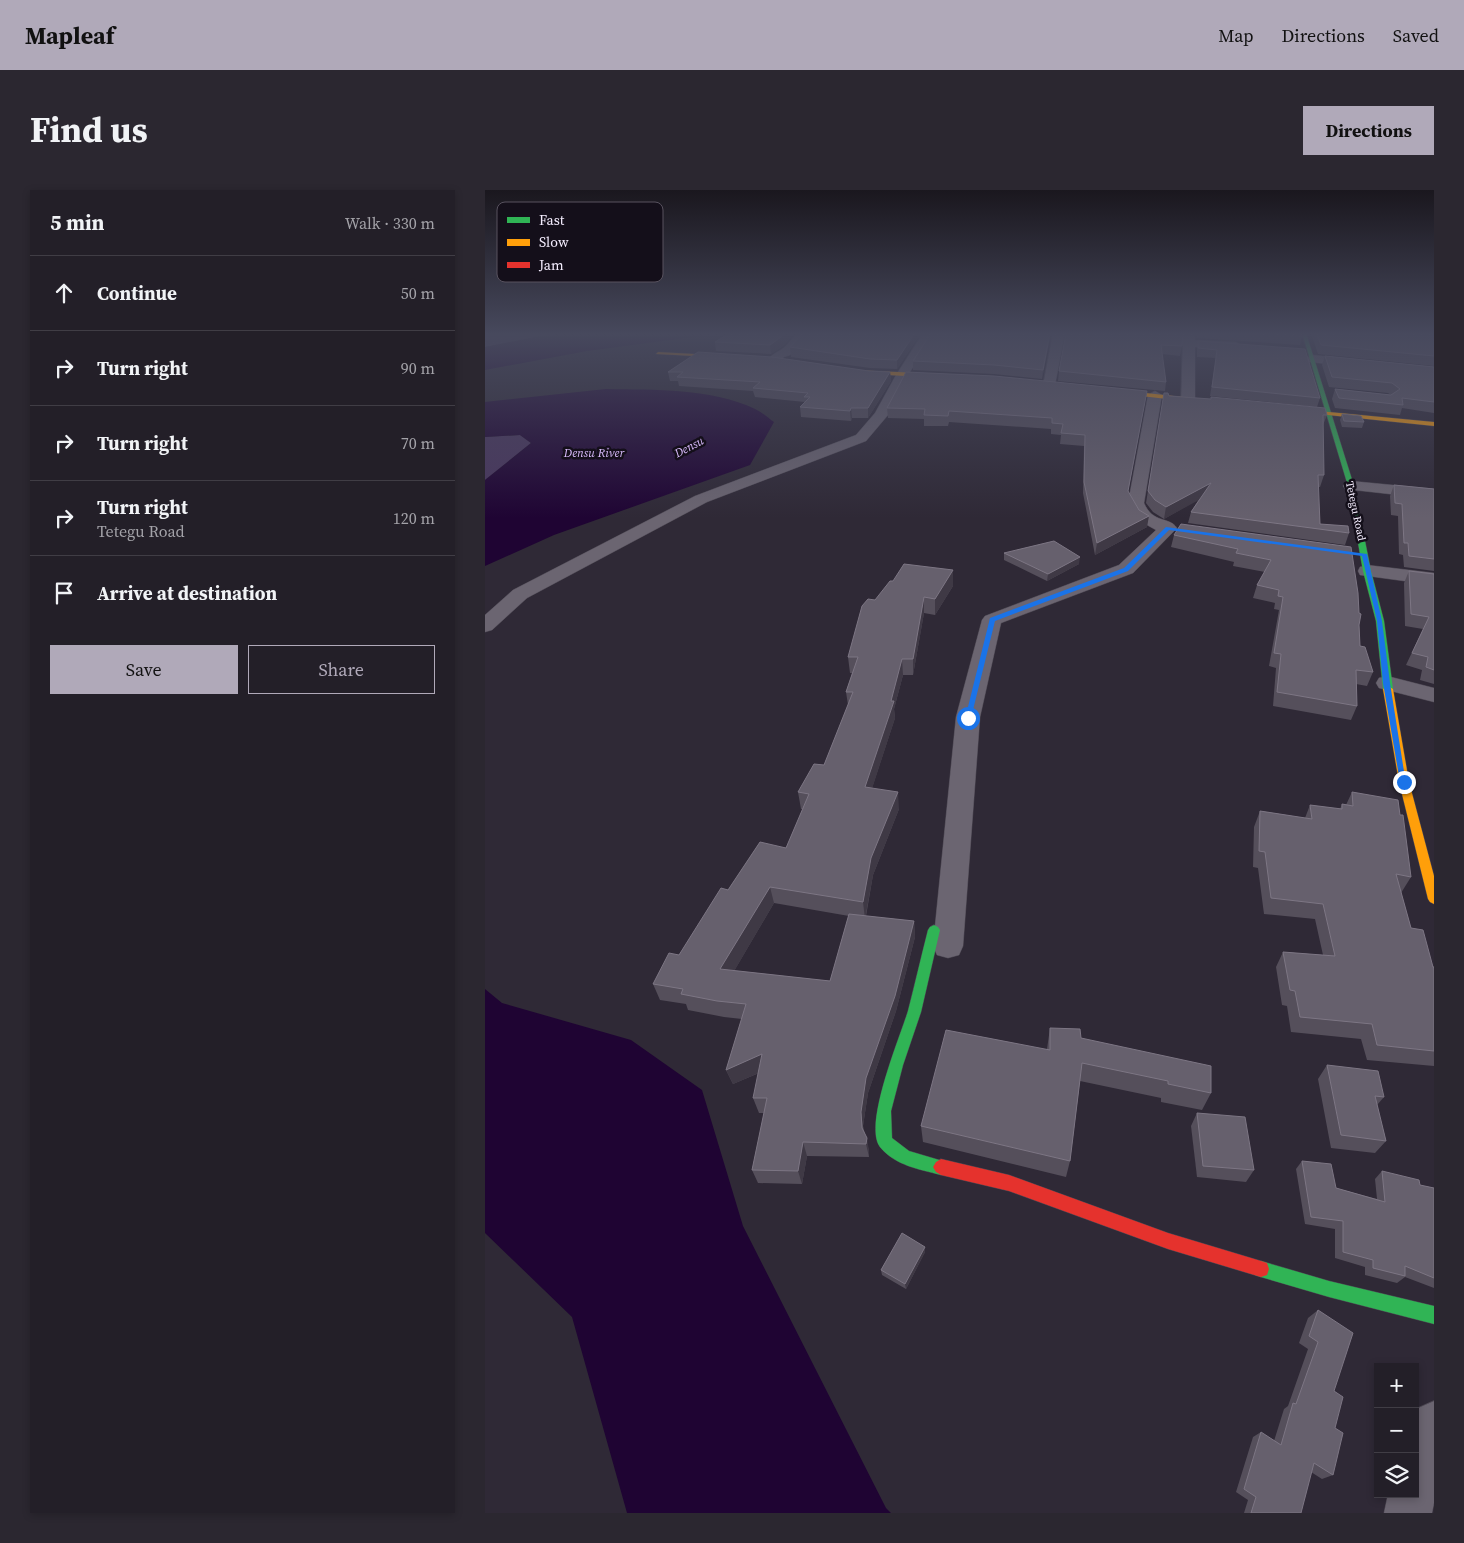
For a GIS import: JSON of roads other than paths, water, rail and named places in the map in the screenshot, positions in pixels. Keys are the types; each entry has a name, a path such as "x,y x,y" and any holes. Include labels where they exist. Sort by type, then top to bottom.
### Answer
{"street":[{"path":"485,626 519,594 701,499 861,438 881,415 892,395"},
{"path":"1152,395 1214,402"},
{"path":"1155,395 1136,503 1140,514 1151,522 1178,530 1126,569 992,620 968,718 941,938 896,1065 884,1111 885,1141 905,1158 1009,1183 1168,1241 1339,1292 1434,1315"},
{"path":"1188,395 1188,399"},
{"name":"Tetegu Road","path":"1323,395 1351,486 1379,621 1387,683 1404,782 1434,899"},
{"path":"1279,408 1434,424"},
{"path":"1351,486 1434,494"},
{"path":"1345,552 1366,563 1434,579"},
{"path":"1387,683 1434,695"},
{"path":"1419,1471 1434,1424"},
{"path":"1408,1513 1411,1498"}],"water":[{"name":"Densu River","path":"553,395 706,395 738,402 763,413 774,422 750,465 554,535 485,566 485,480 531,443 520,435 485,437 485,402"},
{"path":"485,989 502,1003 631,1040 702,1090 743,1226 886,1508 891,1513 627,1513 572,1317 485,1233"}],"water label":[{"name":"Densu","path":"689,447"}]}
